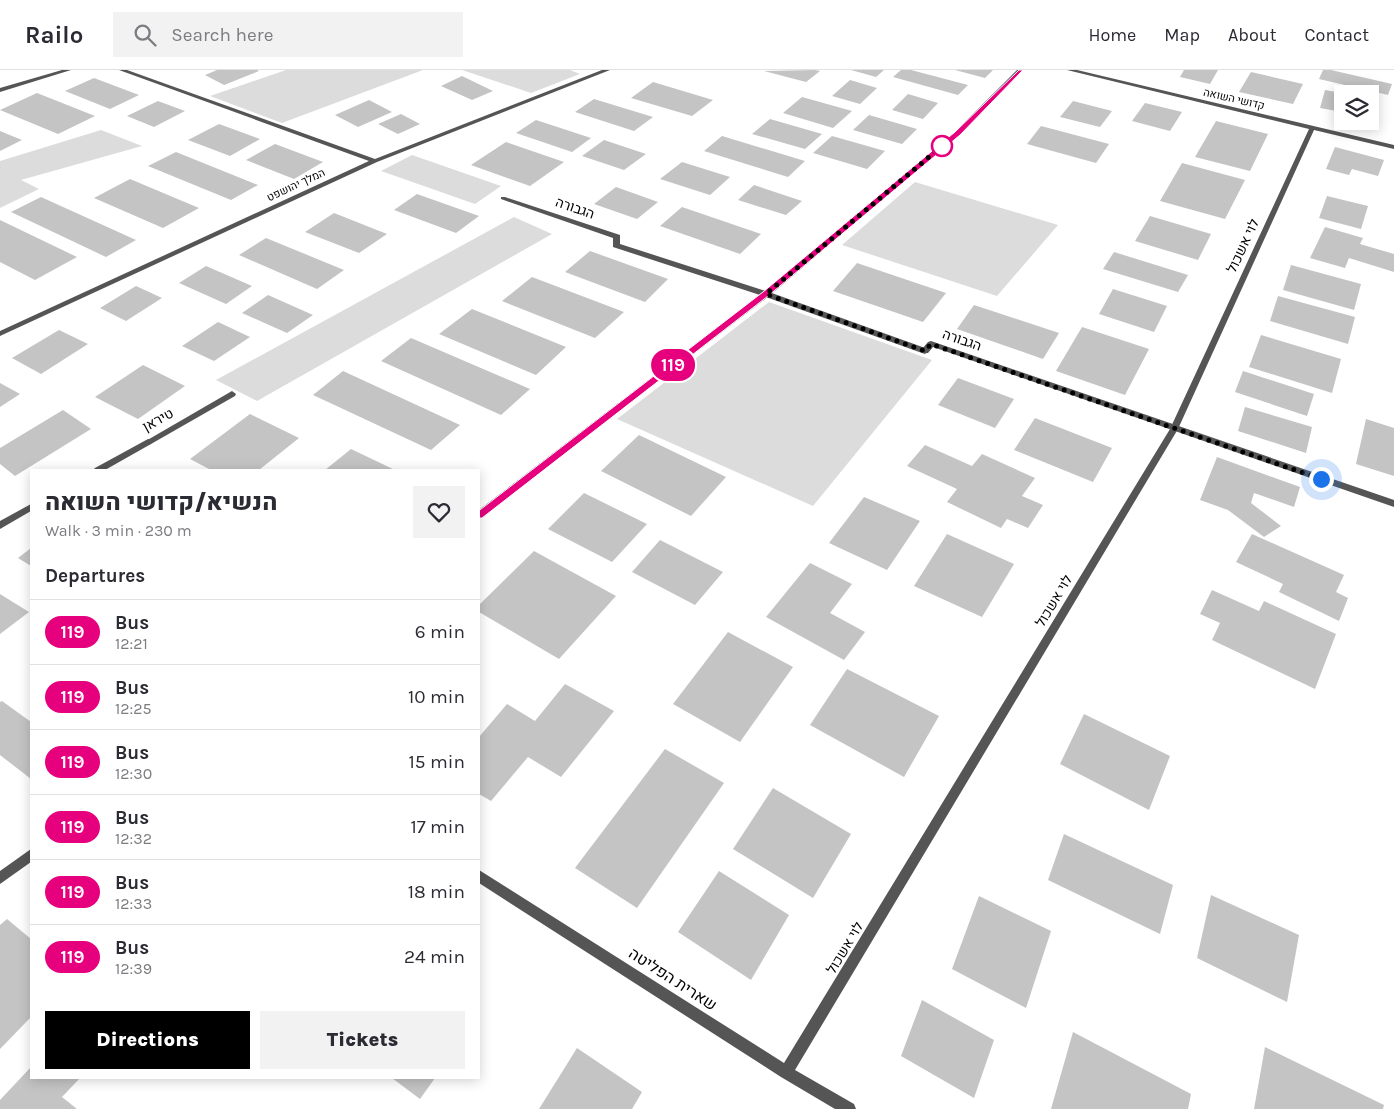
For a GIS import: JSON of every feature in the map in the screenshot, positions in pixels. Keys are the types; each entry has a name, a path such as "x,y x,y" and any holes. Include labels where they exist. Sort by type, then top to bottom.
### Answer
{"street":[{"path":"2,87 68,70"},
{"path":"122,70 374,161"},
{"name":"המלך יהושפט","path":"0,334 374,161 607,70"},
{"path":"480,514 766,294 957,133 1020,70"},
{"name":"קדושי השואה","path":"1070,70 1394,147"},
{"name":"לוי אשכול","path":"786,1072 1174,429 1312,128"},
{"name":"הגבורה","path":"503,198 617,237 616,245 766,294 925,351 931,344 1394,504"},
{"name":"טיראן","path":"100,469 232,394"},
{"path":"0,525 30,508"},
{"path":"0,878 30,856"},
{"name":"שארית הפליטה","path":"480,877 786,1072 849,1109"}],"shaded area":[{"path":"286,70 423,70 282,123 210,96"},
{"path":"462,70 570,70 580,74 531,93"},
{"path":"101,130 142,146 21,180 39,189 0,208 0,161"},
{"path":"412,155 501,186 475,204 381,171"},
{"path":"915,182 1058,225 997,296 842,245"},
{"path":"514,217 552,234 257,401 216,380"},
{"path":"769,302 932,360 813,506 617,419"}],"building":[{"path":"217,70 259,71 224,85 205,75"},
{"path":"851,70 884,70 876,77"},
{"path":"901,70 911,70 968,85 958,95 893,77"},
{"path":"955,70 993,70 985,78"},
{"path":"1184,70 1218,70 1210,84 1180,77"},
{"path":"1323,70 1331,70 1392,84 1388,95 1379,93 1379,85 1345,85 1319,79"},
{"path":"764,71 820,71 806,82"},
{"path":"1251,72 1303,84 1293,104 1239,92"},
{"path":"462,76 493,91 472,100 441,86"},
{"path":"94,78 139,95 110,109 65,91"},
{"path":"850,80 877,88 860,104 832,96"},
{"path":"653,82 713,100 692,116 631,98"},
{"path":"1325,90 1334,92 1334,111 1320,108"},
{"path":"37,93 95,116 58,134 0,110"},
{"path":"908,94 938,103 923,119 892,110"},
{"path":"802,97 852,111 833,128 783,113"},
{"path":"594,99 653,117 634,131 575,112"},
{"path":"369,100 392,112 358,127 335,115"},
{"path":"158,101 185,111 154,127 127,116"},
{"path":"1073,101 1112,111 1100,127 1060,117"},
{"path":"1145,103 1182,112 1170,131 1132,121"},
{"path":"401,114 420,124 398,134 378,124"},
{"path":"869,115 917,129 902,144 853,130"},
{"path":"770,119 822,134 805,149 752,134"},
{"path":"536,120 591,138 572,152 516,133"},
{"path":"1216,121 1268,134 1250,171 1195,157"},
{"path":"219,124 260,139 230,156 188,140"},
{"path":"1041,126 1109,144 1096,163 1027,144"},
{"path":"0,131 22,140 0,151"},
{"path":"722,136 805,161 788,177 704,151"},
{"path":"832,136 885,151 867,169 813,153"},
{"path":"604,140 646,154 624,170 582,156"},
{"path":"506,142 564,162 530,186 471,165"},
{"path":"275,144 323,162 294,179 246,160"},
{"path":"1335,147 1384,160 1378,176 1352,169 1349,175 1326,169"},
{"path":"176,152 258,185 231,200 148,166"},
{"path":"682,162 730,177 710,195 660,179"},
{"path":"1182,163 1245,180 1225,219 1160,201"},
{"path":"130,179 199,208 163,228 94,198"},
{"path":"754,185 802,201 786,215 738,200"},
{"path":"616,187 658,202 637,219 594,204"},
{"path":"417,194 479,216 456,233 394,210"},
{"path":"1327,196 1368,206 1361,229 1319,218"},
{"path":"41,197 136,240 106,257 11,212"},
{"path":"682,207 761,234 740,254 660,226"},
{"path":"334,213 387,234 359,253 305,232"},
{"path":"1150,216 1211,234 1198,260 1135,241"},
{"path":"0,220 77,257 35,280 0,262"},
{"path":"1325,227 1363,238 1360,244 1394,254 1394,272 1349,258 1345,268 1310,258"},
{"path":"266,238 344,270 317,289 239,255"},
{"path":"590,251 668,279 645,302 565,272"},
{"path":"1114,252 1188,275 1178,292 1103,269"},
{"path":"857,263 946,293 923,322 833,291"},
{"path":"1291,265 1361,284 1354,310 1283,290"},
{"path":"206,266 252,286 226,304 179,283"},
{"path":"532,277 624,312 595,338 502,301"},
{"path":"136,286 162,298 126,321 100,308"},
{"path":"1113,289 1167,306 1154,332 1099,314"},
{"path":"268,295 313,315 287,333 242,313"},
{"path":"1278,296 1355,317 1348,344 1270,321"},
{"path":"974,305 1059,333 1043,359 957,329"},
{"path":"472,309 566,347 536,375 439,334"},
{"path":"218,322 250,337 214,361 182,346"},
{"path":"1082,327 1149,349 1125,395 1056,371"},
{"path":"59,330 88,344 41,374 12,358"},
{"path":"1261,335 1341,359 1332,393 1249,367"},
{"path":"411,338 530,389 501,415 381,361"},
{"path":"143,365 185,386 138,419 95,397"},
{"path":"343,371 460,425 431,450 313,395"},
{"path":"1243,371 1314,394 1307,416 1235,392"},
{"path":"958,378 1014,399 995,428 938,405"},
{"path":"0,383 20,394 0,407"},
{"path":"1245,407 1312,427 1306,453 1238,431"},
{"path":"63,410 91,429 15,476 0,464 0,448"},
{"path":"250,414 299,438 260,469 209,469 190,459"},
{"path":"1035,418 1112,448 1093,482 1014,450"},
{"path":"1366,419 1394,428 1394,476 1356,464"},
{"path":"639,435 726,477 691,516 601,471"},
{"path":"925,445 972,466 982,454 1035,478 1022,496 1043,505 1028,528 1007,519 1001,528 947,502 957,489 907,466"},
{"path":"351,449 393,469 326,469"},
{"path":"1217,457 1300,487 1294,507 1254,493 1251,503 1281,526 1264,537 1228,510 1200,500"},
{"path":"584,493 647,524 612,562 548,529"},
{"path":"864,497 920,521 887,570 829,543"},
{"path":"947,534 1014,564 982,617 914,586"},
{"path":"1252,534 1344,575 1336,592 1348,598 1339,621 1279,592 1283,584 1236,562"},
{"path":"660,540 723,572 695,605 632,572"},
{"path":"30,549 30,565 18,558"},
{"path":"534,551 616,596 559,659 480,613 480,604"},
{"path":"810,563 852,584 830,613 865,632 844,660 766,617"},
{"path":"1212,590 1259,611 1264,601 1336,634 1315,689 1212,640 1220,623 1200,614"},
{"path":"0,594 29,612 0,634"},
{"path":"728,632 793,667 740,742 673,704"},
{"path":"847,669 939,716 904,777 810,725"},
{"path":"565,684 614,711 561,777 528,757 491,801 480,795 480,736 507,704 535,721"},
{"path":"2,701 30,721 30,778 0,755 0,702"},
{"path":"1084,714 1170,756 1149,810 1060,764"},
{"path":"665,749 724,783 637,908 575,868"},
{"path":"773,788 851,834 813,898 733,849"},
{"path":"1064,834 1173,885 1160,934 1048,880"},
{"path":"719,871 789,915 751,980 678,932"},
{"path":"1211,895 1299,935 1287,1002 1197,958"},
{"path":"979,896 1051,931 1026,1008 952,969"},
{"path":"7,919 30,938 30,1018 0,1049 0,925"},
{"path":"922,1000 994,1040 974,1098 901,1056"},
{"path":"1073,1032 1191,1094 1188,1109 1051,1109"},
{"path":"1265,1047 1384,1105 1383,1109 1254,1109"},
{"path":"577,1048 642,1092 632,1109 539,1109"},
{"path":"30,1068 30,1079 79,1079 62,1097 77,1109 0,1109 0,1100"},
{"path":"393,1079 434,1079 420,1099"}],"bus line":[{"name":"119","path":"480,514 766,294 957,133 1020,70"}],"route":[{"path":"942,146 766,294 925,351 931,344 1321,479"}]}
